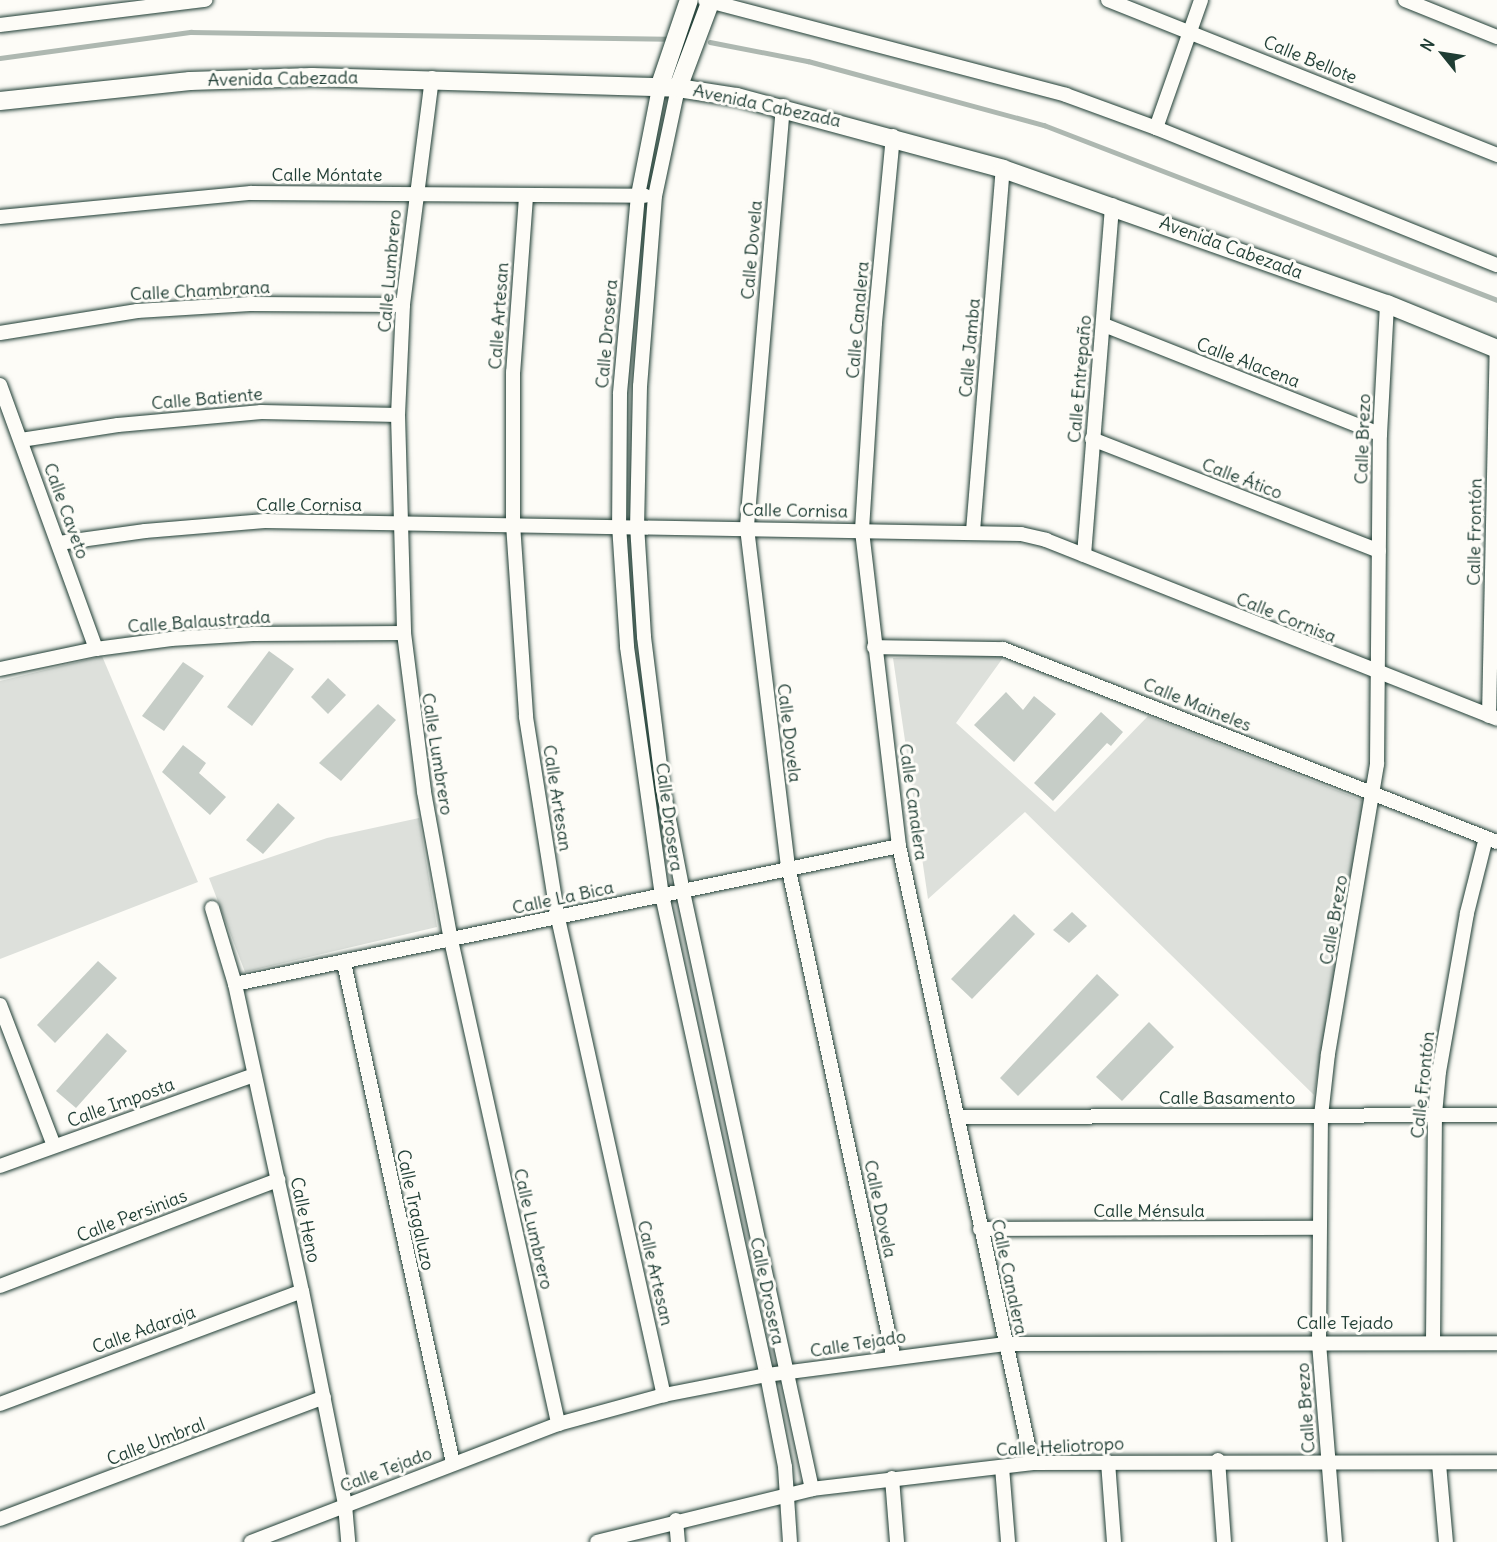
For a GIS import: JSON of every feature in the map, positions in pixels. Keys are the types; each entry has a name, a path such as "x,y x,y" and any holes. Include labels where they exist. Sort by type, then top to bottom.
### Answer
{"main road":[{"path":"659,88 689,0"},
{"path":"678,88 711,0"},
{"name":"Avenida Cabezada","path":"0,101 190,81 432,78 678,88 783,106 1004,169 1112,205 1387,304 1497,349"}],"street":[{"path":"0,25 205,0"},
{"path":"705,0 1025,82 1156,128 1497,265"},
{"name":"Calle Bellote","path":"1108,0 1190,30 1497,155"},
{"path":"1156,128 1201,0"},
{"path":"1404,0 1497,37"},
{"name":"Calle Lumbrero","path":"432,78 403,304 398,415 399,523 404,633 424,792 451,940 558,1424"},
{"name":"Calle Drosera","path":"659,88 638,195 620,394 619,525 627,647 662,895 767,1375 787,1496 790,1542"},
{"name":"Calle Drosera","path":"678,88 655,196 640,386 637,525 644,637 663,789 683,892 812,1489"},
{"name":"Calle Dovela","path":"783,106 747,528 788,866 893,1355"},
{"name":"Calle Canalera","path":"893,136 862,531 874,647 898,846 1032,1462"},
{"name":"Calle Jamba","path":"972,531 1004,169"},
{"name":"Calle Móntate","path":"0,217 251,193 416,193 526,197 655,196"},
{"name":"Calle Artesan","path":"526,197 513,372 513,524 526,717 558,918 664,1395"},
{"name":"Calle Entrepaño","path":"1083,555 1104,325 1112,205"},
{"name":"Calle Chambrana","path":"0,333 137,311 250,304 403,304"},
{"name":"Calle Brezo","path":"1335,1542 1319,1341 1322,1116 1328,1054 1374,795 1380,434 1387,304"},
{"name":"Calle Alacena","path":"1104,325 1380,434"},
{"name":"Calle Frontón","path":"1493,717 1497,349"},
{"name":"Calle Caveto","path":"0,385 96,649"},
{"name":"Calle Batiente","path":"21,440 118,424 261,412 398,415"},
{"name":"Calle Ático","path":"1092,439 1379,551"},
{"name":"Calle Cornisa","path":"59,543 145,531 265,521 637,525 862,531 972,531 1021,534 1083,555 1493,717"},
{"name":"Calle Balaustrada","path":"0,669 96,649 253,634 404,633"},
{"name":"Calle Maineles","path":"874,647 1003,649 1491,840"},
{"name":"Calle Frontón","path":"1433,1341 1435,1114 1467,913 1491,840"},
{"name":"Calle La Bica","path":"235,984 683,892 788,866 898,846"},
{"name":"Calle Heno","path":"212,908 235,984 302,1291 345,1505 348,1542"},
{"name":"Calle Tragaluzo","path":"344,963 453,1463"},
{"path":"0,1005 54,1146"},
{"name":"Calle Imposta","path":"0,1166 254,1075"},
{"name":"Calle Basamento","path":"958,1117 1497,1115"},
{"name":"Calle Persinias","path":"0,1286 278,1180"},
{"name":"Calle Ménsula","path":"980,1229 1319,1228"},
{"name":"Calle Adaraja","path":"0,1404 302,1291"},
{"name":"Calle Tejado","path":"251,1542 558,1424 664,1395 767,1375 893,1355 1006,1344 1319,1341 1497,1343"},
{"name":"Calle Umbral","path":"0,1519 324,1397"},
{"path":"1218,1460 1224,1542"},
{"name":"Calle Heliotropo","path":"597,1542 676,1520 812,1489 1032,1462 1218,1460 1439,1464 1497,1462"},
{"path":"1107,1462 1114,1542"},
{"path":"1439,1464 1446,1542"},
{"path":"1002,1467 1008,1542"},
{"path":"892,1478 897,1542"},
{"path":"676,1520 678,1542"}],"shaded area":[{"path":"1005,655 956,723 1055,812 1148,716 1364,801 1314,1095 1025,812 928,899 893,658"},
{"path":"102,656 198,882 0,959 0,681"},
{"path":"419,818 437,927 245,972 209,878 327,838"}],"building":[{"path":"269,651 294,669 252,726 227,707"},
{"path":"183,662 204,676 164,731 142,716"},
{"path":"328,678 346,695 328,714 311,697"},
{"path":"1006,692 1023,710 1034,696 1056,714 1014,762 974,725"},
{"path":"378,704 396,720 341,781 319,763"},
{"path":"1101,712 1123,732 1111,746 1107,743 1053,801 1034,783"},
{"path":"183,745 206,763 199,773 226,797 210,815 162,772"},
{"path":"278,803 295,818 263,854 246,840"},
{"path":"1072,912 1087,926 1069,943 1053,930"},
{"path":"1014,914 1035,934 972,999 951,979"},
{"path":"98,961 117,978 55,1043 37,1025"},
{"path":"1097,974 1119,995 1018,1096 1000,1078"},
{"path":"1149,1022 1174,1047 1122,1101 1096,1077"},
{"path":"107,1033 127,1051 76,1108 56,1091"}],"waterway":[{"path":"0,58 191,32 667,39"},
{"path":"710,42 808,61 1044,125 1497,300"}]}
